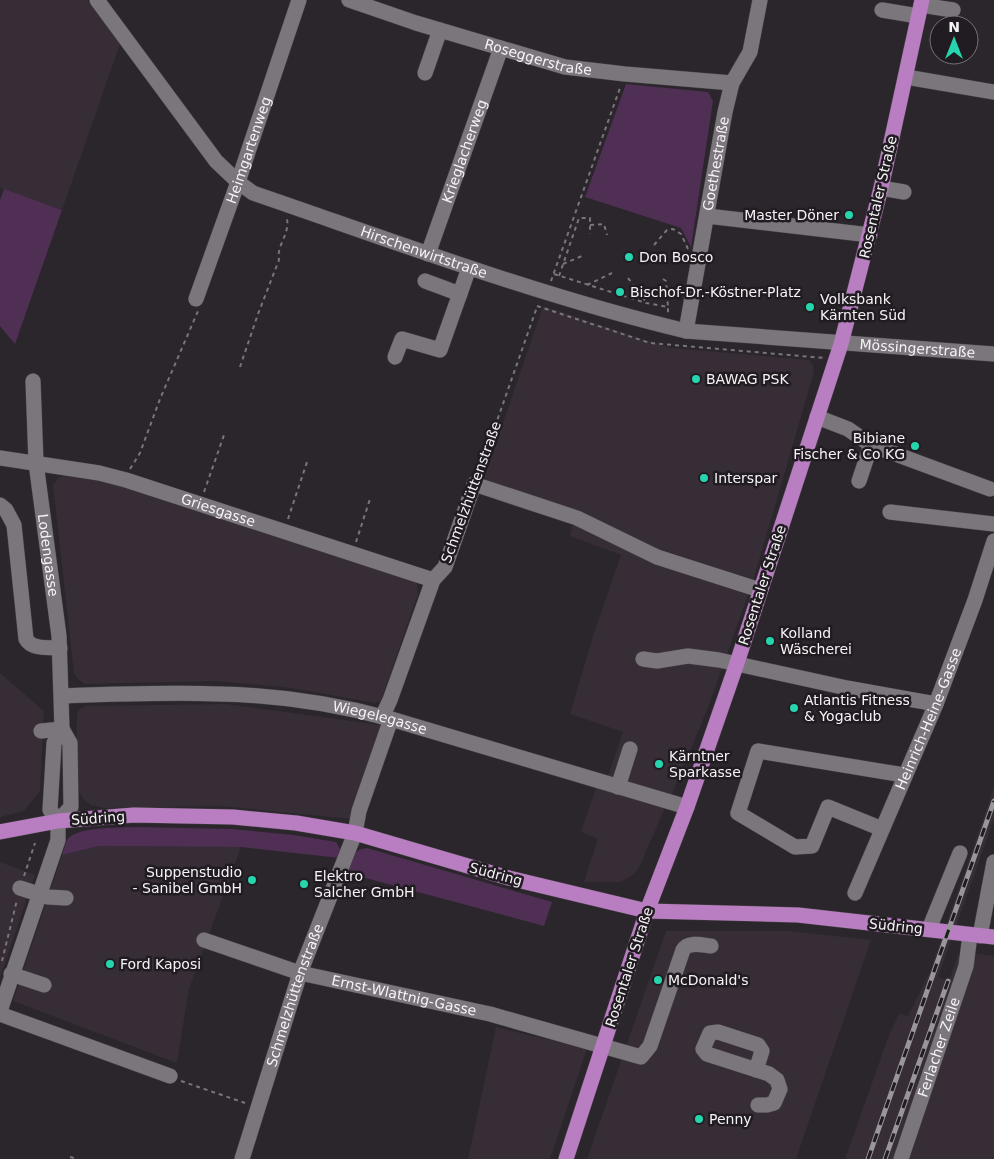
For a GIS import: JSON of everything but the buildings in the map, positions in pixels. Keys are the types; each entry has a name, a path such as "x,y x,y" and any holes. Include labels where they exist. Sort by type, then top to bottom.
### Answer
{"main road":[{"name":"Rosentaler Straße","path":"566,1159 647,911 687,807 841,344 870,235 920,7"},
{"name":"Südring","path":"0,832 58,821 134,815 233,817 296,823 355,833 509,878 647,911 798,915 981,936"}],"street":[{"name":"Hirschenwirtstraße","path":"97,0 216,160 238,182 253,193 469,268 640,320 686,331 841,344"},
{"name":"Heimgartenweg","path":"197,305 299,0"},
{"name":"Roseggerstraße","path":"350,0 440,30 565,67 625,74 732,82"},
{"name":"Goethestraße","path":"686,331 724,112 732,82 750,52 760,0"},
{"path":"882,10 920,7 952,10"},
{"path":"425,72 440,30"},
{"name":"Krieglacherweg","path":"428,254 501,48"},
{"path":"906,77 994,92"},
{"path":"881,188 904,192"},
{"path":"707,216 870,235"},
{"path":"395,357 402,339 440,350 469,268"},
{"path":"425,282 460,294"},
{"name":"Mössingerstraße","path":"841,344 994,354"},
{"name":"Lodengasse","path":"0,1012 11,974 58,840 58,821 71,807 70,743 62,729 60,648 36,463 33,381"},
{"path":"817,418 848,429 871,446 990,489"},
{"path":"859,481 871,446"},
{"name":"Griesgasse","path":"0,458 99,473 126,480 433,580"},
{"path":"473,489 577,518 657,557 760,590"},
{"name":"Schmelzhüttenstraße","path":"242,1159 300,973 355,833 359,811 387,718 390,700 433,580 444,567 473,489"},
{"path":"0,505 6,510 14,525 26,639 33,646 60,648"},
{"path":"890,512 994,524"},
{"name":"Heinrich-Heine-Gasse","path":"855,893 936,704 975,600 994,541"},
{"path":"643,659 657,661 688,656 736,663 847,688 936,704"},
{"name":"Wiegelegasse","path":"62,696 226,694 318,704 387,718 687,807"},
{"path":"41,730 62,729"},
{"path":"618,787 630,750"},
{"path":"882,829 828,807 812,846 795,847 738,813 758,752 904,775"},
{"path":"929,929 960,853"},
{"name":"Ferlacher Zeile","path":"901,1159 966,966 981,936 994,862"},
{"path":"20,888 48,897 66,898"},
{"name":"Ernst-Wlattnig-Gasse","path":"204,940 300,973 490,1014 641,1057 650,1046 683,950 689,944 711,946"},
{"path":"11,974 44,985"},
{"path":"0,1012 170,1076"},
{"path":"756,1070 774,1077 780,1084 778,1097 774,1103 758,1105"}],"path":[{"name":"Schmelzhüttenstraße","path":"473,489 545,292 554,274 625,74"},
{"path":"240,366 279,260 278,254 288,225 285,204"},
{"path":"559,276 579,218 590,218 590,234"},
{"path":"590,225 604,224 606,235"},
{"path":"654,245 667,230 673,228 678,231 697,269"},
{"path":"563,264 582,256"},
{"path":"587,285 612,273"},
{"path":"554,274 646,303 668,307"},
{"path":"628,278 646,303"},
{"path":"663,278 666,281 668,317"},
{"path":"126,480 131,465 140,453 197,305"},
{"path":"200,504 224,435"},
{"path":"283,531 307,462"},
{"path":"353,554 370,499"},
{"path":"2,960 20,888 35,843"},
{"path":"170,1076 258,1107"},
{"path":"70,1157 78,1159"}],"shaded area":[{"path":"0,0 87,0 120,44 62,210 0,188"},
{"path":"626,84 708,92 713,101 691,247 681,228 585,197"},
{"path":"4,189 62,210 15,344 0,326 0,200"},
{"path":"543,306 671,348 809,360 813,365 814,372 753,581 709,705 671,796 607,778 623,732 570,714 594,633 621,555 570,536 573,521 480,490"},
{"path":"63,476 116,483 414,579 417,584 418,594 381,700 375,703 291,688 217,681 85,684 74,673 53,485 58,478"},
{"path":"0,673 44,711 40,791 24,811 0,817"},
{"path":"226,704 381,725 383,730 353,819 219,806 104,808 91,805 83,799 78,790 76,774 77,713 80,709 86,706"},
{"path":"596,788 665,808 638,870 620,882 584,882 598,839 581,832"},
{"path":"994,788 994,819 938,977 949,981 958,955 979,954 994,956 994,1159 845,1159 889,1035 899,1014 908,1016 929,974"},
{"path":"136,827 232,829 294,835 336,842 341,851 340,858 241,847 99,846 62,855 67,840 79,832"},
{"path":"99,846 241,847 189,989 177,1063 13,1001 62,855"},
{"path":"367,848 552,902 544,926 347,873 352,856 358,851"},
{"path":"0,862 35,875 0,978"},
{"path":"666,931 789,931 871,940 796,1159 587,1159"},
{"path":"496,1027 587,1049 550,1159 468,1159"}],"railway":[{"path":"868,1159 994,801"},
{"path":"885,1159 948,981"}],"place":[{"name":"Master Döner","path":"849,215"},
{"name":"Don Bosco","path":"629,257"},
{"name":"Bischof-Dr.-Köstner-Platz","path":"620,292"},
{"name":"Volksbank Kärnten Süd","path":"810,307"},
{"name":"BAWAG PSK","path":"696,379"},
{"name":"Bibiane Fischer & Co KG","path":"915,446"},
{"name":"Interspar","path":"704,478"},
{"name":"Kolland Wäscherei","path":"770,641"},
{"name":"Atlantis Fitness & Yogaclub","path":"794,708"},
{"name":"Kärntner Sparkasse","path":"659,764"},
{"name":"Suppenstudio - Sanibel GmbH","path":"252,880"},
{"name":"Elektro Salcher GmbH","path":"304,884"},
{"name":"Ford Kaposi","path":"110,964"},
{"name":"McDonald's","path":"658,980"},
{"name":"Penny","path":"699,1119"}]}
